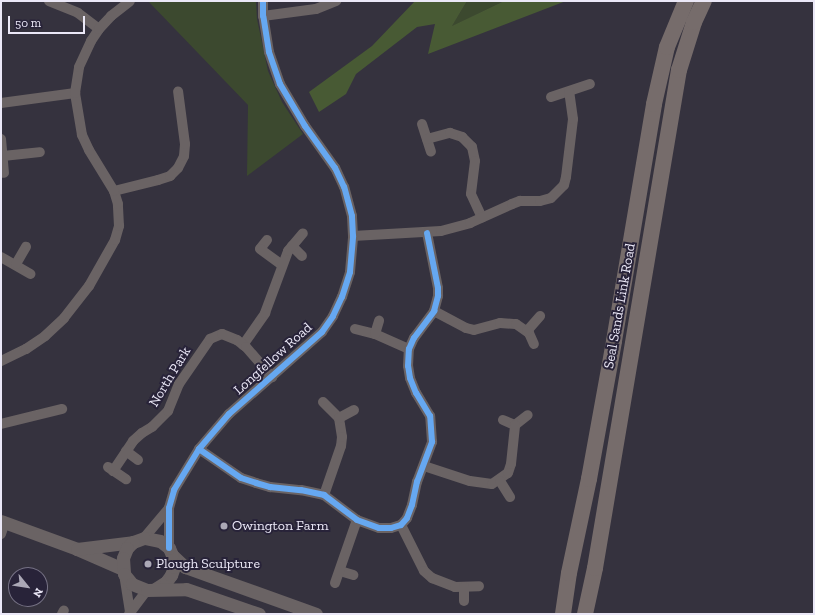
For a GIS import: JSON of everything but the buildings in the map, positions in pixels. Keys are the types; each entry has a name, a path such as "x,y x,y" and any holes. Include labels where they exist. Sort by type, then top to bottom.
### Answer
{"main road":[{"name":"Seal Sands Link Road","path":"563,614 569,573 591,471 662,69 667,47 686,1"},
{"name":"Seal Sands Link Road","path":"585,614 595,568 678,77 694,22 704,1"},
{"path":"556,614 569,573"}],"street":[{"path":"49,1 78,13 98,29"},
{"path":"1,362 26,349 45,336 64,318 89,286 108,254 119,226 118,204 114,191 89,150 82,134 75,93 81,61 98,29 111,16 130,1"},
{"name":"Longfellow Road","path":"170,551 169,508 174,490 199,449 229,414 308,346 322,332 333,316 342,297 350,272 353,236 349,202 335,168 305,126 280,84 269,52 263,16 263,1"},
{"path":"263,16 316,10 336,1"},
{"path":"551,97 590,84"},
{"path":"114,191 170,176 178,168 184,156 185,144 178,91"},
{"path":"353,236 428,233 451,229 482,218 497,209 520,201 540,201 551,198 564,185 573,119 569,92"},
{"path":"1,102 75,93"},
{"path":"422,124 431,152"},
{"path":"427,139 450,133 462,137 472,147 475,166 471,194 482,218"},
{"path":"1,139 4,173"},
{"path":"3,156 40,152"},
{"path":"243,345 265,314 282,265 292,246 303,233"},
{"path":"199,449 241,478 270,487 301,490 324,495 357,520 379,528 391,528 401,525 407,518 417,482 432,442 432,425 426,407 416,393 410,378 408,366 409,348 414,338 434,311 438,288 428,233"},
{"path":"266,240 260,249 282,265"},
{"path":"292,246 302,256"},
{"path":"16,264 26,247"},
{"path":"1,258 16,264 32,274"},
{"path":"434,311 466,328 480,329 507,323 516,324 527,331 534,344"},
{"path":"527,331 540,316"},
{"path":"375,334 379,321"},
{"path":"355,329 375,334 409,348"},
{"name":"North Park","path":"126,479 110,469 133,441 142,433 152,428 168,411 180,384 210,339 222,334 230,336 243,345 272,377"},
{"path":"324,402 339,418 342,437 341,446 324,495"},
{"path":"5,423 62,408"},
{"path":"339,418 354,410"},
{"path":"424,466 470,481 492,484 500,480 508,473 511,464 515,425 528,415"},
{"path":"503,420 515,425"},
{"path":"126,451 138,460"},
{"path":"500,480 510,497"},
{"name":"Longfellow Road","path":"139,540 169,508"},
{"path":"334,583 340,571 357,520"},
{"path":"401,525 424,571 441,582 455,587 479,586"},
{"path":"2,526 77,549 123,571 132,584 151,589 186,589 259,614"},
{"path":"77,549 139,540 160,541 185,567 316,614"},
{"path":"129,613 122,558 127,548 139,540"},
{"path":"129,613 151,589 166,582 171,576 174,567 170,551"},
{"path":"340,571 353,575"},
{"path":"464,587 464,601"}],"green space":[{"path":"148,1 256,1 257,19 268,71 282,102 303,134 247,176 248,105"},
{"path":"415,1 467,1 452,26 504,1 566,1 428,54 435,24 417,27 356,74 346,94 319,112 309,92 372,46"},
{"path":"467,1 504,1 451,27"}],"cycle path":[{"path":"169,548 169,508 174,490 199,449 229,414 322,332 333,316 342,297 350,272 353,236 352,216 344,187 335,168 305,126 280,84 269,52 263,16 263,1"},
{"path":"199,449 241,478 270,487 301,490 324,495 357,520 379,528 391,528 401,525 407,518 412,505 417,482 432,442 430,416 416,393 410,378 408,366 409,349 414,338 434,311 438,296 438,288 427,233"}],"place":[{"name":"Owington Farm","path":"224,526"},
{"name":"Plough Sculpture","path":"148,564"}]}
